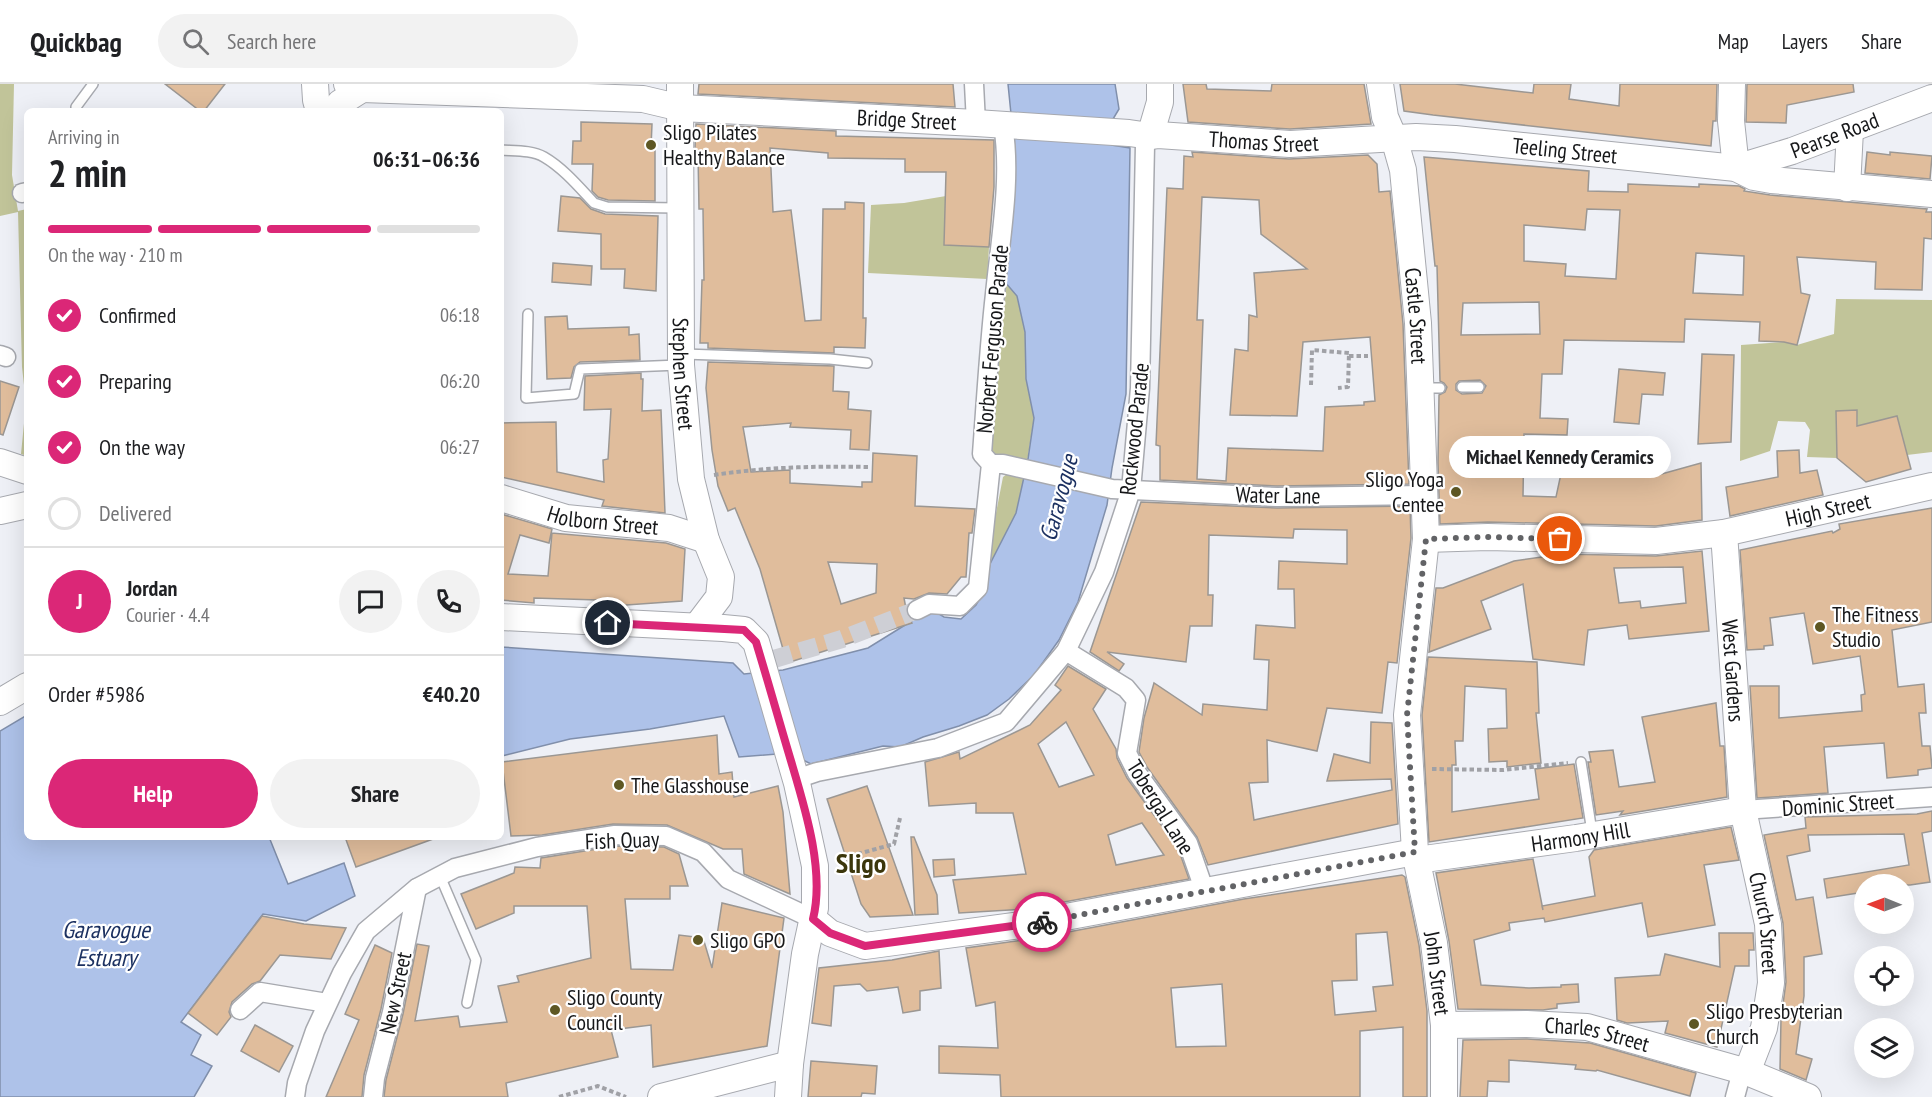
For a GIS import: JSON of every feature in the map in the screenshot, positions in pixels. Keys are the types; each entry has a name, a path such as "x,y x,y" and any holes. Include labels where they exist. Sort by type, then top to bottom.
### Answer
{"street":[{"path":"315,84 318,108"},
{"path":"974,84 976,123"},
{"path":"1141,135 1160,102 1160,84"},
{"name":"Castle Street","path":"1380,84 1385,117 1394,138 1402,170 1418,323 1430,388 1426,539 1407,715 1410,769"},
{"path":"1732,84 1731,121 1736,168 1754,177 1847,188 1932,194"},
{"path":"336,108 355,87"},
{"name":"Bridge Street","path":"355,87 643,99 681,96 976,123 1141,135"},
{"name":"Stephen Street","path":"681,96 681,359 691,479 706,540 721,577 719,597 697,627"},
{"name":"Pearse Road","path":"1736,168 1792,151 1932,98"},
{"name":"Norbert Ferguson Parade","path":"917,610 929,604 960,606 978,588 997,464 982,454 1001,244 1005,125"},
{"path":"1847,188 1850,130"},
{"name":"Thomas Street","path":"1141,135 1290,144 1394,138"},
{"name":"Rockwood Parade","path":"795,775 938,748 1006,722 1066,651 1104,572 1131,490 1140,388 1145,145 1141,135"},
{"name":"Teeling Street","path":"1394,138 1455,139 1736,168"},
{"path":"0,462 24,470"},
{"name":"Water Lane","path":"997,464 1112,489 1277,497 1426,495"},
{"name":"High Street","path":"1426,539 1488,537 1656,540 1724,532 1932,486"},
{"name":"Holborn Street","path":"504,499 566,518 669,528 706,540"},
{"path":"0,511 24,506"},
{"name":"West Gardens","path":"1724,532 1743,810"},
{"path":"504,617 744,630 756,642 767,664 815,866 815,908 804,954 788,1097"},
{"name":"Tobergal Lane","path":"1066,651 1126,688 1136,700 1127,753 1137,773 1188,843 1205,892"},
{"path":"0,702 24,688"},
{"name":"John Street","path":"1410,769 1416,856 1434,943 1444,1025 1444,1097"},
{"name":"Dominic Street","path":"1743,810 1932,797"},
{"name":"Harmony Hill","path":"813,919 830,933 865,946 1028,924 1416,856 1593,834 1743,810"},
{"name":"Church Street","path":"1736,1097 1764,1028 1771,983 1768,924 1743,810"},
{"name":"Fish Quay","path":"295,1097 300,1073 315,1031 327,1003 366,931 417,888 455,868 537,847 615,835 666,836 704,852 728,879 813,919"},
{"name":"New Street","path":"373,1097 417,888"},
{"path":"240,1010 260,992 327,1003"},
{"name":"Charles Street","path":"1444,1025 1527,1024 1587,1027 1745,1071 1808,1097"},
{"path":"661,1097 790,1064"}],"lane":[{"path":"76,108 93,84"},
{"path":"504,150 544,156 598,205 681,208"},
{"path":"528,314 526,398 574,394 580,369 681,359 830,359 867,363"},
{"path":"1461,387 1479,387"},
{"path":"1581,762 1593,834"},
{"path":"440,876 476,960 467,1003"}],"path":[{"path":"1311,386 1312,350 1349,353 1348,387 1338,388"},
{"path":"1349,356 1368,356"},
{"path":"691,479 789,466 868,467"},
{"path":"1410,769 1503,770 1581,762"},
{"path":"815,866 894,844 900,818"},
{"path":"559,1097 598,1086 626,1097"}],"green space":[{"path":"0,84 14,84 12,175 18,211 24,210 24,385 18,212 0,216"},
{"path":"946,196 944,245 989,247 987,279 868,273 871,205 904,203"},
{"path":"1005,282 1017,295 1025,332 1026,379 1034,418 1027,462 991,453 991,395"},
{"path":"1836,299 1932,300 1932,452 1907,455 1858,453 1857,410 1837,411 1837,458 1807,457 1810,430 1805,422 1778,421 1770,451 1740,461 1741,345 1784,342 1797,345 1834,334"},
{"path":"24,423 24,455 21,454"},
{"path":"1010,472 1025,473 1016,513 990,564 986,587 990,544 1003,477"}],"water":[{"name":"Garavogue","path":"1008,84 1115,84 1119,109 1113,119 1112,145 1130,148 1126,394 1107,505 1078,602 1059,640 1034,675 1009,699 987,715 900,747 883,746 811,764 789,753 739,757 724,716 650,729 570,739 504,756 504,647 733,663 744,674 783,670 868,648 931,609 944,617 961,619 976,605 986,587 990,564 1016,513 1034,418 1026,379 1025,332 1017,296 1005,282 1011,114"},
{"name":"Garavogue Estuary","path":"24,717 24,840 270,840 288,884 344,863 355,896 306,921 263,914 181,1022 201,1035 191,1055 212,1066 194,1097 0,1097 0,731"}],"building":[{"path":"165,84 225,84 206,108 196,108"},
{"path":"699,84 953,84 955,107 698,94"},
{"path":"1183,84 1206,84 1207,89 1271,91 1272,84 1364,84 1371,124 1290,129 1188,122"},
{"path":"1400,84 1455,84 1533,93 1534,84 1571,84 1569,99 1619,106 1620,84 1717,84 1716,121 1713,121 1711,146 1433,115 1404,111"},
{"path":"1747,84 1853,84 1854,92 1787,105 1786,123 1746,122"},
{"path":"581,122 652,124 651,148 655,148 655,201 608,200 598,197 592,191 593,164 572,164 573,141 581,141"},
{"path":"696,124 836,131 836,136 994,140 994,187 989,247 944,245 946,172 905,172 905,159 828,158 828,153 770,148 773,212 791,210 805,321 821,320 823,209 845,209 845,202 864,203 865,348 834,347 834,353 708,348 708,343 700,343 702,280 704,280 703,209 699,209 698,153 695,153"},
{"path":"1192,152 1289,159 1368,155 1377,164 1379,192 1390,191 1403,324 1409,484 1277,486 1160,480 1160,446 1156,445 1167,188 1183,189 1184,156 1193,157","holes":["1202,197 1259,200 1261,234 1307,269 1254,273 1257,317 1249,315 1248,351 1235,349 1230,415 1297,416 1303,342 1370,337 1375,401 1364,402 1364,405 1325,407 1323,451 1228,448 1226,481 1197,479 1203,320 1197,320"]},
{"path":"1867,152 1932,156 1930,179 1865,173"},
{"path":"1424,157 1589,171 1588,191 1628,192 1628,184 1739,186 1745,189 1744,191 1770,195 1927,209 1926,212 1932,212 1932,239 1924,238 1922,290 1875,289 1876,262 1797,257 1801,293 1810,295 1797,345 1759,341 1760,322 1685,319 1684,342 1564,340 1562,374 1542,374 1540,418 1568,419 1567,435 1524,434 1523,496 1556,497 1562,469 1591,469 1591,473 1658,475 1701,463 1702,520 1656,526 1488,522 1440,524 1439,395 1445,392 1447,387 1440,381 1437,266 1435,266","holes":["1587,209 1620,210 1616,279 1565,276 1566,264 1524,261 1524,225 1585,230","1696,253 1744,256 1743,295 1693,293","1539,302 1540,334 1461,335 1463,303","1480,380 1486,386 1482,393 1462,394 1456,390 1456,384 1459,381"]},
{"path":"561,196 580,198 591,209 605,214 658,216 656,291 624,288 625,269 601,269 601,234 558,231"},
{"path":"553,263 592,266 591,285 552,282"},
{"path":"567,316 568,329 629,327 629,335 639,334 640,360 580,362 574,367 571,378 547,379 545,317"},
{"path":"1702,354 1734,355 1731,442 1698,444"},
{"path":"708,362 834,366 833,391 849,392 848,409 871,411 869,450 850,449 851,430 790,427 791,423 743,427 751,472 790,470 790,483 862,487 862,482 872,482 873,453 917,456 915,506 975,509 972,533 969,533 966,577 961,577 947,594 929,593 914,599 904,598 907,614 912,623 787,663 760,569 735,508 728,511 718,486 706,388","holes":["828,562 877,564 876,593 841,604"]},
{"path":"1619,369 1665,373 1663,395 1642,394 1639,424 1614,422"},
{"path":"641,373 641,379 643,379 642,411 661,410 665,513 602,506 604,500 504,478 504,423 556,422 557,472 604,482 603,460 608,459 611,409 584,410 585,376"},
{"path":"0,381 19,387 3,435 0,434"},
{"path":"1857,410 1857,426 1897,416 1911,469 1866,482 1837,458 1836,411"},
{"path":"1799,450 1800,473 1817,470 1823,495 1730,516 1726,487 1778,477 1777,451"},
{"path":"1141,502 1277,508 1410,506 1411,538 1397,663 1388,662 1382,713 1327,708 1317,751 1267,740 1268,782 1249,783 1254,820 1392,790 1391,779 1327,781 1334,754 1370,763 1371,722 1392,723 1398,824 1208,865 1197,837 1147,767 1139,752 1144,718 1154,683 1202,715 1203,704 1267,710 1269,660 1254,659 1256,625 1295,628 1294,589 1278,589 1279,561 1347,564 1347,530 1294,529 1293,538 1209,535 1208,595 1213,595 1212,626 1190,626 1186,662 1107,652 1124,664 1119,671 1090,652"},
{"path":"1932,508 1932,622 1892,630 1898,687 1924,684 1926,713 1919,713 1922,746 1930,746 1932,768 1918,770 1918,775 1887,778 1884,743 1824,747 1828,793 1757,798 1750,686 1779,686 1779,718 1862,711 1861,695 1865,694 1860,656 1813,664 1804,613 1770,618 1773,645 1764,646 1764,649 1747,650 1740,550 1832,531 1833,533 1840,529 1839,524"},
{"path":"504,515 552,529 549,543 520,535 508,574 548,576 552,533 666,543 685,549 682,601 626,605 598,603 598,600 534,598 534,603 504,600"},
{"path":"1702,551 1709,631 1629,639 1627,625 1588,630 1584,665 1533,659 1523,584 1481,601 1491,629 1429,652 1436,588 1443,588 1514,561 1563,554 1656,556","holes":["1683,567 1686,603 1641,608 1640,601 1619,603 1614,568"]},
{"path":"1428,657 1537,662 1539,713 1536,713 1541,763 1507,767 1507,761 1489,762 1488,729 1507,728 1506,689 1465,686 1463,741 1455,741 1456,765 1452,765 1452,812 1539,799 1535,769 1574,764 1583,818 1429,842 1422,715"},
{"path":"1068,666 1106,689 1093,709 1116,749 1117,758 1127,778 1178,848 1189,879 1026,909 959,913 953,880 1026,874 1013,813 976,813 976,803 929,806 925,762 959,752 960,759 1030,725 1061,690 1055,685","holes":["1066,722 1094,775 1059,787 1038,744","1142,823 1164,855 1116,865 1108,835"]},
{"path":"1716,703 1720,746 1724,746 1727,797 1620,815 1623,811 1596,815 1588,762 1591,762 1589,752 1613,750 1619,787 1655,782 1642,717"},
{"name":"The Glasshouse","path":"717,735 719,774 732,772 734,797 778,786 783,812 790,894 744,874 742,849 723,849 667,825 613,824 542,835 511,836 504,762"},
{"path":"867,786 913,915 870,917 861,904 827,799"},
{"path":"1932,811 1932,831 1922,833 1930,882 1914,884 1914,874 1854,874 1909,865 1904,834 1808,835 1810,851 1787,856 1796,900 1813,897 1822,954 1804,957 1804,996 1796,1054 1812,1059 1806,1080 1780,1069 1781,1019 1786,982 1783,923 1764,835 1806,828 1805,817 1917,814"},
{"path":"1731,827 1739,860 1704,865 1715,925 1648,937 1642,903 1545,922 1544,918 1509,923 1510,930 1474,940 1481,985 1529,988 1578,984 1579,1002 1557,1004 1557,1008 1543,1010 1458,1009 1449,941 1436,873 1533,859 1542,906 1595,896 1589,857 1594,850"},
{"path":"911,837 914,837 937,895 938,914 915,915"},
{"path":"346,840 430,840 356,867"},
{"path":"616,846 664,847 679,854 688,886 670,886 670,899 625,899 631,969 673,970 679,935 703,938 712,968 722,903 784,918 767,1046 653,1067 651,1025 611,1030 618,1057 506,1083 508,1097 384,1097 417,944 429,946 415,1021 458,1016 460,1027 507,1022 498,986 519,982 517,976 591,958 587,906 514,906 514,913 476,929 461,894 514,873 515,867 540,868 541,858"},
{"path":"954,859 955,875 934,877 933,860"},
{"path":"1854,874 1854,894 1827,898 1824,879"},
{"path":"1402,875 1405,877 1419,945 1427,1011 1427,1097 1403,1097 1403,1027 1360,1031 1360,1097 1001,1097 1000,1075 939,1073 939,1046 998,1048 995,1002 976,1006 966,948 1031,939 1244,899","holes":["1387,932 1393,985 1373,987 1376,1011 1335,1015 1332,981 1357,980 1356,934","1222,984 1226,1046 1176,1047 1171,988"]},
{"path":"262,916 304,924 346,928 331,959 280,955 260,981 252,984 232,1002 229,1012 231,1017 217,1035 188,1013"},
{"path":"1719,933 1753,933 1754,950 1749,950 1749,966 1735,966 1717,1047 1665,1033 1668,1021 1627,1023 1617,1020 1615,978 1660,975 1665,954 1720,967"},
{"path":"375,945 392,953 381,1009 364,1075 362,1097 326,1097 359,1020 345,1014"},
{"path":"939,951 941,988 920,991 920,1010 903,1013 898,987 867,991 860,984 834,986 831,1026 812,1023 819,968 892,960"},
{"path":"255,1025 293,1046 279,1072 241,1051"},
{"path":"1527,1039 1590,1043 1696,1073 1690,1096 1597,1070 1575,1069 1576,1065 1509,1060 1509,1082 1488,1081 1487,1097 1460,1097 1463,1040"},
{"path":"811,1061 877,1066 875,1094 862,1093 861,1097 808,1097"}],"tunnel":[{"path":"774,659 842,639 917,610"}],"way so far":[{"path":"1042,922 1415,852 1407,715 1426,539 1488,537 1560,539"}],"place":[{"name":"Sligo Pilates Healthy Balance","path":"651,145"},
{"name":"Sligo Yoga Centee","path":"1456,492"},
{"name":"Michael Kennedy Ceramics","path":"1560,539"},
{"name":"The Fitness Studio","path":"1820,627"},
{"name":"The Glasshouse","path":"619,785"},
{"name":"Sligo GPO","path":"698,940"},
{"name":"Sligo County Council","path":"555,1010"},
{"name":"Sligo Presbyterian Church","path":"1694,1024"}],"district":[{"name":"Sligo","path":"861,863"}],"route":[{"path":"608,623 744,630 756,642 793,766 806,819 815,866 813,919 830,933 865,946 1042,922"}]}
